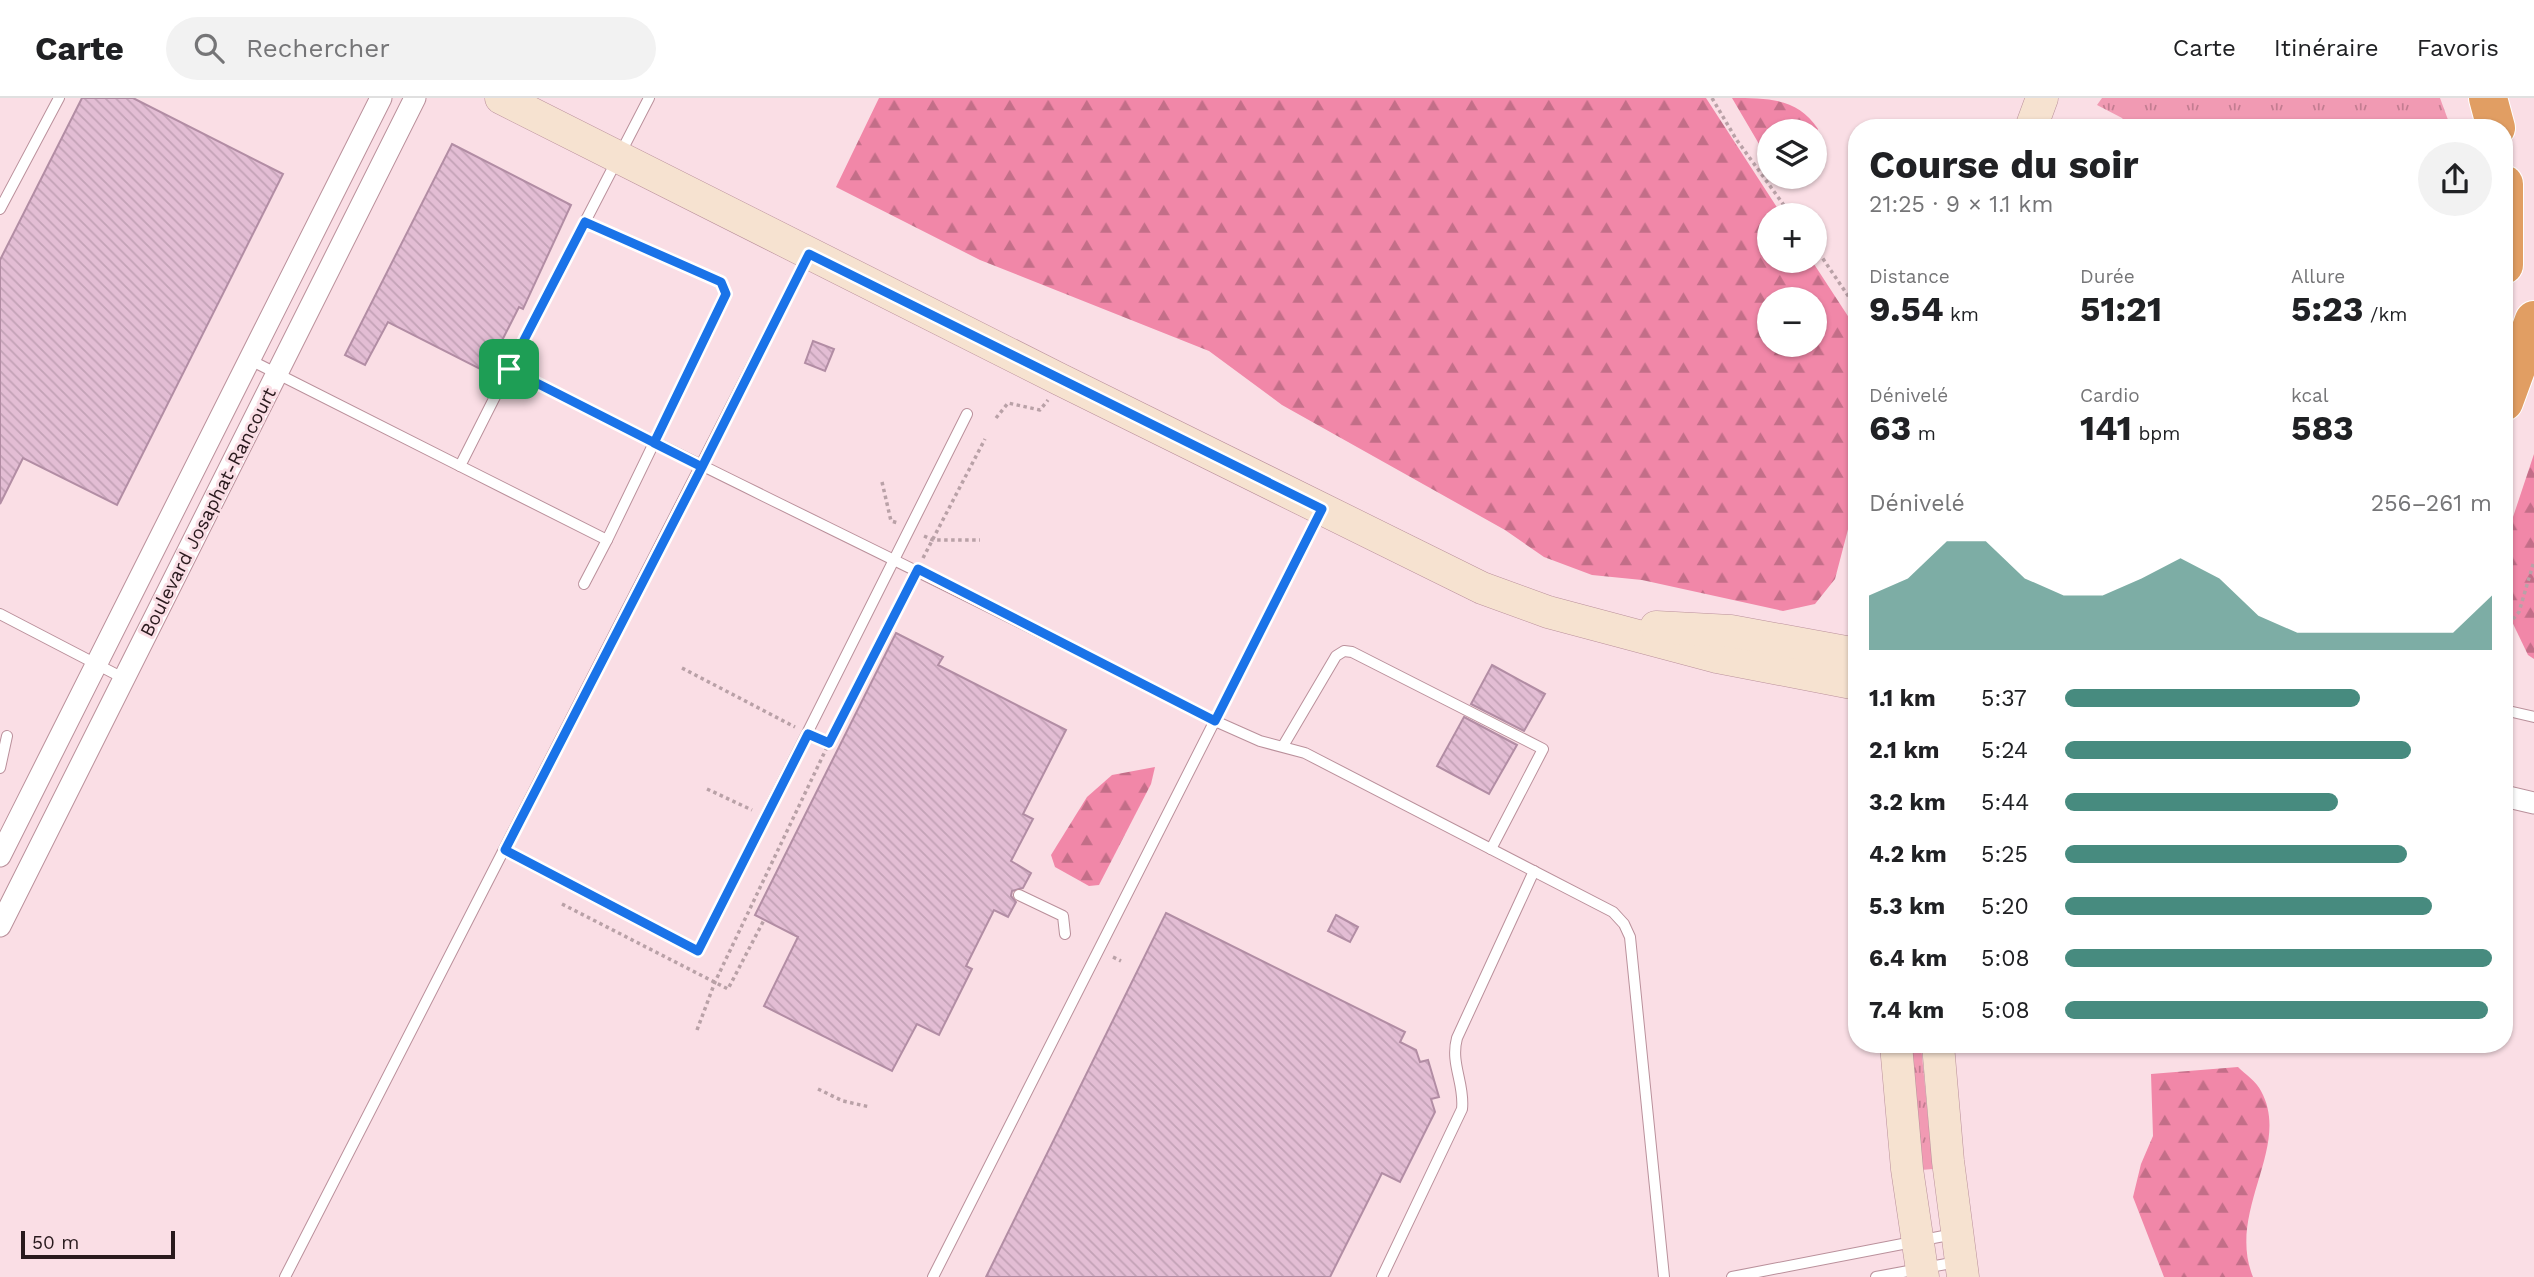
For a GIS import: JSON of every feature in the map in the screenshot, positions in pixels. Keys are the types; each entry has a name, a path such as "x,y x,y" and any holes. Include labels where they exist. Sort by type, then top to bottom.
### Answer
{"highway":[{"path":"2488,98 2494,119"},
{"path":"2513,377 2534,320"}],"street":[{"name":"Boulevard Josaphat-Rancourt","path":"0,856 381,98"},
{"name":"Boulevard Josaphat-Rancourt","path":"0,926 415,98"},
{"path":"501,98 1482,588 1534,608 1717,657 1848,682"},
{"path":"2034,119 2042,98"},
{"path":"2047,119 2052,98"},
{"path":"1595,624 1731,631 1848,652"},
{"path":"2513,798 2534,803"},
{"path":"1897,1053 1920,1262"},
{"path":"1939,1053 1960,1257"}],"lane":[{"path":"0,209 59,98"},
{"path":"460,466 649,98"},
{"path":"584,584 726,294 721,282 585,222"},
{"path":"285,1277 809,254"},
{"path":"250,360 607,540"},
{"path":"509,369 702,467 918,569 1215,721 1260,741 1305,753 1614,912 1628,930 1664,1277"},
{"path":"505,850 698,951 967,414"},
{"path":"933,1277 1322,509"},
{"path":"0,614 125,679"},
{"path":"1283,746 1336,656 1344,651 1352,652 1543,749 1491,849"},
{"path":"2513,712 2534,717"},
{"path":"0,768 7,736"},
{"path":"1382,1277 1462,1109 1462,1097 1454,1064 1457,1038 1534,870"},
{"path":"1019,895 1063,916 1065,934"},
{"path":"1732,1277 1960,1257"},
{"path":"1876,1277 1920,1262 1960,1257"}],"path":[{"path":"1712,98 1736,139 1782,203"},
{"path":"1827,265 1848,296"},
{"path":"996,418 1008,403 1040,410 1047,402"},
{"path":"697,1030 715,982 829,743 985,439"},
{"path":"933,541 980,540"},
{"path":"2513,619 2519,612 2534,561"},
{"path":"682,668 829,743"},
{"path":"707,789 789,828"},
{"path":"562,904 728,989 764,920"},
{"path":"818,1089 843,1101 870,1107"}],"green space":[{"path":"879,98 1706,98 1757,177 1757,189 1765,189 1774,203 1757,203 1757,273 1820,273 1848,316 1848,529 1835,579 1815,604 1783,611 1642,580 1592,575 1544,557 1505,530 1282,405 1209,351 980,260 836,187"},
{"path":"1732,98 1758,98 1781,102 1801,111 1810,119 1757,119 1757,141"},
{"path":"2102,98 2440,98 2448,119 2123,119 2097,105"},
{"path":"2534,454 2534,659 2528,655 2513,624 2513,517"},
{"path":"1155,767 1151,784 1099,885 1089,886 1055,867 1051,855 1087,797 1112,775"},
{"path":"1912,1053 1922,1053 1933,1169 1921,1170"},
{"path":"2238,1067 2261,1091 2268,1112 2269,1134 2265,1157 2247,1228 2247,1252 2253,1277 2164,1277 2133,1197 2141,1164 2153,1136 2151,1074"}],"building":[{"path":"82,98 133,98 283,174 117,505 23,458 0,504 0,260"},
{"path":"452,144 571,205 523,309 519,307 486,372 388,322 365,365 345,355"},
{"path":"813,341 834,349 825,371 805,363"},
{"path":"896,633 943,657 938,665 1066,730 1023,814 1033,819 1011,861 1031,873 1023,888 1012,891 1011,896 1016,902 1008,917 994,910 966,966 972,969 939,1035 917,1024 892,1071 764,1006 798,937 755,915"},
{"path":"1492,665 1545,694 1524,731 1471,704"},
{"path":"1464,717 1517,745 1489,794 1437,766"},
{"path":"1166,913 1405,1032 1400,1042 1416,1050 1420,1062 1428,1060 1439,1097 1431,1099 1435,1112 1400,1182 1382,1173 1330,1277 986,1277"},
{"path":"1336,915 1358,927 1350,942 1328,931"}],"route":[{"path":"509,369 585,222 721,282 726,294 654,443 702,467 809,254 1322,509 1215,721 918,569 829,743 808,734 698,951 505,850 702,467 654,443 509,369"}]}
